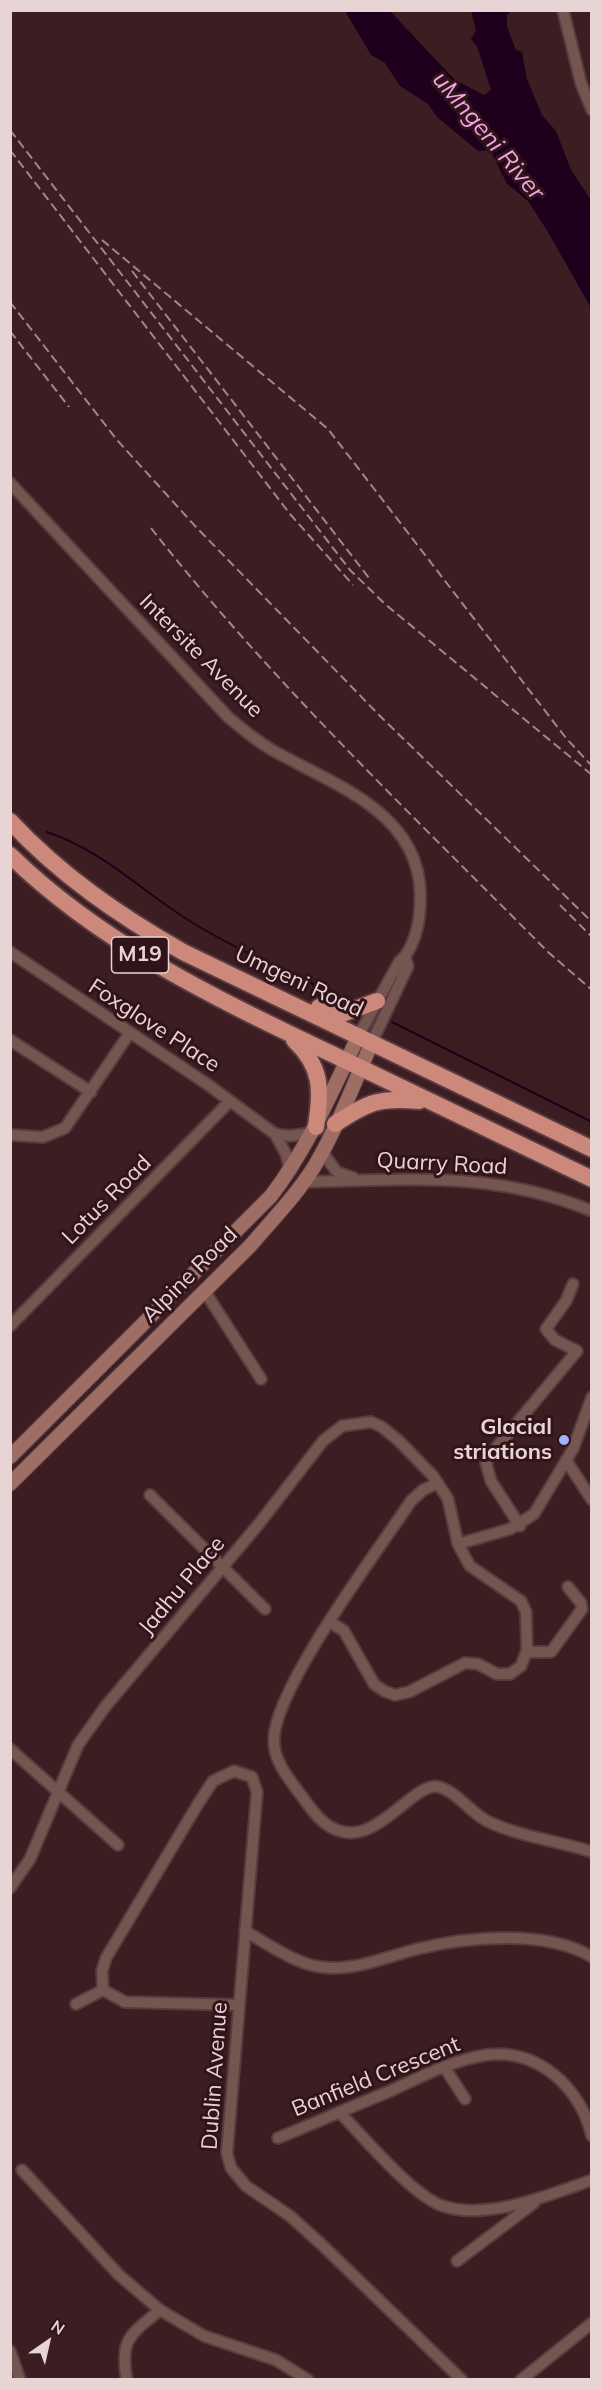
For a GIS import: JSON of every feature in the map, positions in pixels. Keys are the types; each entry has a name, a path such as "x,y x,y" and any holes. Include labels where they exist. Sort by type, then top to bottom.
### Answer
{"highway":[{"name":"Umgeni Road","path":"10,821 86,890 123,916 190,956 365,1038 591,1149"},
{"name":"M19","path":"10,855 57,897 117,940 201,990 591,1179"},
{"path":"190,956 334,1012 350,1013 377,1001"},
{"path":"285,1032 307,1053 318,1078 320,1091 314,1130"},
{"path":"335,1124 376,1100 396,1098 432,1102"}],"main road":[{"path":"354,1065 365,1038"},
{"name":"Alpine Road","path":"10,1484 250,1246 303,1182 322,1152 335,1124 354,1065"},
{"name":"Alpine Road","path":"10,1458 241,1227 290,1171 354,1065"},
{"path":"10,1458 30,1448 39,1455"}],"street":[{"path":"563,10 581,83 591,110"},
{"name":"Intersite Avenue","path":"10,483 228,717 269,748 363,798 390,820 405,843 420,886 419,918 405,957 399,962 377,1001 365,1038"},
{"name":"Foxglove Place","path":"10,952 275,1134 286,1154 290,1171"},
{"name":"Intersite Avenue","path":"365,1038 408,966 405,957"},
{"path":"10,1135 32,1138 58,1132 74,1118 129,1034"},
{"path":"10,1040 91,1092"},
{"name":"Lotus Road","path":"10,1326 230,1101"},
{"path":"275,1134 289,1136 314,1130"},
{"name":"Quarry Road","path":"322,1152 342,1176 360,1180"},
{"name":"Quarry Road","path":"303,1182 440,1179 495,1183 545,1194 591,1211"},
{"path":"520,1526 491,1481 486,1463 577,1351 555,1340 546,1329 566,1301 573,1284"},
{"path":"204,1290 261,1379"},
{"path":"330,1622 344,1631 374,1684 394,1695 409,1692 465,1663 478,1664 497,1674 510,1674 521,1666 526,1652 524,1606 518,1598 470,1566 458,1544 520,1526 540,1505 588,1417 591,1397"},
{"name":"Jadhu Place","path":"10,1888 30,1859 78,1745 88,1730 222,1568 316,1449 342,1426 363,1421 382,1426 428,1470 438,1483 453,1514 458,1544"},
{"path":"566,1460 591,1500"},
{"path":"438,1483 423,1490 411,1501 330,1622 296,1678 276,1722 274,1749 281,1768 319,1818 329,1826 346,1833 364,1829 388,1818 423,1790 436,1787 447,1791 488,1821 591,1852"},
{"path":"150,1495 265,1609"},
{"path":"526,1652 551,1652 582,1609 581,1603 568,1587"},
{"path":"10,1749 117,1845"},
{"name":"Dublin Avenue","path":"103,1990 101,1981 106,1958 209,1788 222,1775 234,1771 248,1774 255,1781 257,1792 227,2153 231,2168 246,2186 290,2216 320,2242 462,2379"},
{"path":"246,1931 292,1959 332,1968 362,1964 443,1943 494,1939 554,1943 591,1957"},
{"path":"76,2004 103,1990 117,1999 134,2003 239,2005"},
{"name":"Banfield Crescent","path":"278,2138 445,2068 476,2058 500,2054 535,2062 569,2086 587,2118 591,2136"},
{"path":"445,2068 465,2099"},
{"path":"339,2112 413,2186 440,2204 465,2210 484,2209 539,2199 591,2180"},
{"path":"22,2170 119,2275 160,2310 204,2336 276,2360 308,2379"},
{"path":"457,2261 539,2199"},
{"path":"127,2379 124,2365 125,2343 139,2327 160,2310"},
{"path":"521,2379 591,2324"},
{"path":"10,2351 20,2379"}],"water":[{"name":"uMngeni River","path":"345,11 390,11 455,80 484,95 491,90 477,46 471,39 476,30 471,11 512,11 507,15 507,27 516,50 522,52 527,79 542,115 556,131 571,170 591,200 591,308 548,232 528,201 507,184 490,150 478,151 437,117 428,104 400,86 385,63 371,55"}],"waterway":[{"path":"47,832 67,840 104,861 212,934 352,1002"},
{"path":"392,1022 592,1122"}],"railway":[{"path":"10,130 350,570 385,604 592,775"},
{"path":"10,150 290,514 353,585"},
{"path":"102,240 328,429 566,738 590,764"},
{"path":"132,271 369,578"},
{"path":"10,302 117,440 196,527 382,718 592,922"},
{"path":"10,331 69,407"},
{"path":"151,528 244,639 343,746 548,952 592,990"},
{"path":"560,905 592,937"}],"place":[{"name":"Glacial striations","path":"564,1440"}]}
